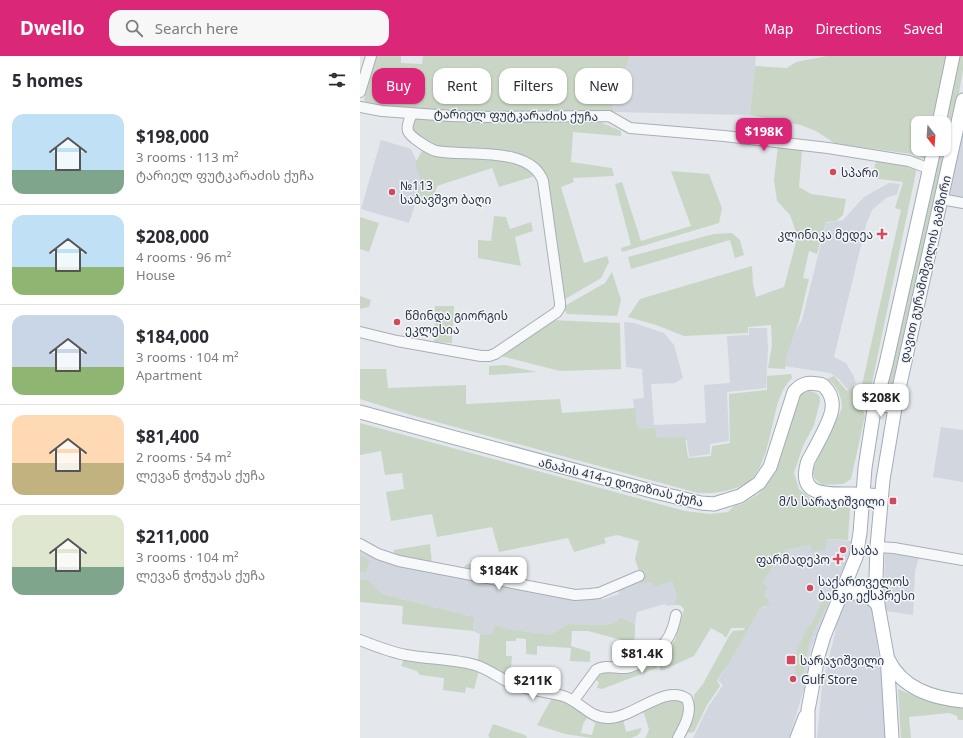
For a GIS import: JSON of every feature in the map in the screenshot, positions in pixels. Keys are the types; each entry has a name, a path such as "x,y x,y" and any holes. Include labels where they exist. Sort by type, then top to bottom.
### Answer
{"main road":[{"path":"940,116 953,56"},
{"name":"დავით გურამიშვილის გამზირი","path":"887,655 878,605 876,578 881,496 896,402 963,100"},
{"name":"დავით გურამიშვილის გამზირი","path":"808,710 818,656 824,636 856,557 860,533 862,494 874,410 886,364 933,156"},
{"name":"ანაპის 414-ე დივიზიას ქუჩა","path":"360,412 655,492 701,503 714,504 740,496 759,483 770,466 794,392 801,385 807,383 820,384 830,394 832,408 830,417 808,461 806,468 806,480 811,489 820,494 862,494 881,496"},
{"path":"840,596 859,592 869,596 878,605"},
{"path":"887,655 896,673 914,688 936,697 963,701"},
{"path":"887,655 892,738"},
{"path":"797,738 808,710"},
{"path":"808,710 808,738"}],"street":[{"path":"360,92 371,56"},
{"name":"ტარიელ ფუტკარაძის ქუჩა","path":"360,107 412,114 483,117 609,116 630,128 724,136 828,148 909,160 930,169"},
{"path":"360,332 404,342 481,356 489,356 495,354 557,312 560,307 543,181 537,170 524,161 514,158 478,153 436,151 428,148 408,131 408,125 412,114"},
{"path":"941,198 963,203"},
{"path":"878,396 879,402 883,407 889,407 896,402"},
{"path":"360,544 378,554 399,561 576,595 599,592 639,576"},
{"path":"877,547 894,548 963,560"},
{"path":"574,700 596,670 600,668 626,668 634,666 658,651 674,628 676,615"},
{"path":"360,640 404,655 474,665 530,690 563,696 574,700 589,713 609,718 622,715 670,695 678,695 687,699 689,707 688,715 678,738"}],"shaded area":[{"path":"630,56 756,56 750,115 613,112 613,104 632,104 632,68 624,68 629,62"},
{"path":"963,119 963,198 947,196"},
{"name":"№113 საბავშვო ბაღი","path":"381,140 411,149 424,176 409,223 361,209"},
{"path":"889,183 900,184 897,194 886,198 872,210 866,225 834,357 846,363 853,375 856,383 848,390 839,379 830,373 784,366 788,343 802,320 826,223 843,220 864,197"},
{"path":"624,322 634,323 664,333 674,345 683,378 675,383 651,384 654,425 706,423 704,385 730,383 727,336 749,335 749,328 767,328 768,349 766,388 727,392 729,441 710,444 710,454 689,457 687,440 638,443 633,399 644,398 642,369 626,367"},
{"path":"941,427 963,430 963,482 933,477"},
{"path":"827,539 851,541 849,558 812,645 808,662 807,679 789,738 693,738 708,707 723,685 718,680 730,662 760,608 766,607 761,583 785,550 811,545"},
{"path":"360,548 376,557 600,595 602,600 619,594 617,588 641,578 672,581 677,596 674,605 666,606 665,604 637,612 635,624 619,617 616,622 607,625 568,624 550,635 494,625 492,635 480,634 473,631 474,617 382,594 368,580 360,579 360,572 366,573 370,560 360,555"},
{"path":"885,553 919,557 915,571 913,615 886,611 884,584"},
{"path":"856,599 868,602 872,607 885,704 886,738 817,738 822,685 835,633 838,607 844,601"}],"green space":[{"path":"375,56 401,56 401,63 422,64 423,56 630,56 624,68 575,68 575,104 613,104 613,112 513,114 377,107 367,104 364,100"},
{"path":"827,56 946,56 934,116 911,116 911,154 836,144 816,131 801,125 750,115 755,66 787,68 796,62"},
{"path":"959,56 963,56 963,70 951,134 951,116 948,116"},
{"path":"416,118 600,122 621,131 621,136 573,132 571,162 612,168 614,176 573,178 574,182 561,187 584,263 607,256 609,262 601,278 562,301 537,166 437,148 411,132 411,123"},
{"path":"778,146 802,150 799,187 811,194 846,199 843,215 836,221 826,222 817,254 809,251 803,278 809,279 799,321 786,356 785,369 768,368 772,346 771,325 748,327 748,333 684,336 659,326 628,317 640,299 752,266 753,284 756,297 784,287 796,242 795,229 790,215 777,201 774,180"},
{"path":"424,147 514,160 538,175 499,187 492,168 437,186 431,207 415,202 421,181 415,164"},
{"path":"917,156 926,156 925,159"},
{"path":"939,156 946,156 890,401 885,404 884,399 913,266"},
{"path":"876,161 911,165 915,167 916,172 868,402 862,385 901,210 895,208 903,182 872,178"},
{"path":"671,171 709,174 722,208 719,223 622,252 621,248 631,245 615,184 622,182 641,241 691,226"},
{"path":"494,216 506,217 510,229 531,222 533,231 515,237 521,266 478,258 478,240 491,241"},
{"path":"360,217 379,223 369,252 360,249"},
{"path":"732,233 740,240 744,255 735,258 730,240 631,269 628,257 714,234"},
{"path":"612,272 621,300 617,316 567,314 563,307 605,283"},
{"path":"360,296 371,300 369,307 360,309"},
{"path":"435,306 454,306 452,343 434,342"},
{"path":"550,320 620,323 621,369 560,371 501,356"},
{"path":"505,365 537,372 489,375 489,366"},
{"path":"360,369 386,369 388,388 466,385 466,404 560,399 562,413 635,408 637,429 655,428 656,438 685,437 688,458 711,456 712,446 730,443 729,394 767,390 767,376 791,374 792,378 783,390 779,400 765,453 755,475 737,488 721,492 698,493 411,415 360,399"},
{"path":"834,376 847,391 854,385 865,416 851,479 843,484 822,485 814,478 812,471 842,408 841,400 834,384 827,379"},
{"path":"807,390 816,393 820,397 820,402 814,425 803,446 794,473 799,489 814,501 848,504 850,508 848,540 827,539 825,550 812,552 811,545 785,550 785,554 780,555 762,583 767,587 764,597 768,599 769,605 760,608 730,662 717,680 720,686 707,705 694,732 688,733 694,711 694,695 703,684 729,636 733,631 744,630 745,628 731,628 726,638 711,628 694,656 661,671 659,667 667,663 662,653 670,648 675,640 684,609 680,605 674,605 677,596 672,581 654,587 652,582 640,583 639,571 635,559 639,541 617,535 604,538 606,543 574,552 568,538 499,552 492,527 437,537 432,514 391,521 386,492 404,489 402,473 385,475 381,451 360,455 360,423 685,511 710,514 728,512 734,506 742,504 764,489 775,468 800,393"},
{"path":"430,544 432,563 402,558 394,553 394,550"},
{"path":"360,555 370,560 366,573 360,572"},
{"path":"500,558 503,574 500,576 464,569 465,565"},
{"path":"360,579 368,580 382,594 474,617 473,631 402,624 403,606 360,602"},
{"path":"826,594 831,597 810,639 802,677 795,674 796,653 808,626 811,625"},
{"path":"619,617 635,624 635,636 633,643 588,631 572,631 571,646 590,652 590,662 570,661 571,648 537,646 537,655 526,654 526,639 516,638 516,641 506,641 506,656 512,656 510,681 475,663 478,659 480,634 492,635 494,625 550,635 568,624 607,625 616,622"},
{"path":"655,657 658,664 657,668 602,689 597,688 599,682 593,678 596,673"},
{"path":"404,659 468,667 479,671 474,689 466,687 465,693 443,690 444,678 420,675 417,671 401,666"},
{"path":"898,689 929,702 963,707 963,720 958,720 957,716 949,713 909,717 911,738 901,738"},
{"path":"552,698 554,698 567,701 599,722 613,722 623,719 626,732 641,728 641,731 638,735 631,738 591,738 565,734 537,725","holes":["587,718 595,723 592,735 581,733 583,724"]},
{"path":"668,699 679,701 687,709 675,735 672,738 644,738 646,737 649,729 643,711"},
{"path":"493,724 525,735 527,738 490,738 488,736"}],"place":[{"name":"სპარი","path":"833,172"},
{"name":"№113 საბავშვო ბაღი","path":"392,192"},
{"name":"კლინიკა მედეა","path":"882,234"},
{"name":"წმინდა გიორგის ეკლესია","path":"397,322"},
{"name":"მ/ს სარაჯიშვილი","path":"893,501"},
{"name":"საბა","path":"843,550"},
{"name":"ფარმადეპო","path":"838,559"},
{"name":"საქართველოს ბანკი ექსპრესი","path":"810,588"},
{"name":"სარაჯიშვილი","path":"791,660"},
{"name":"Gulf Store","path":"793,679"}]}
